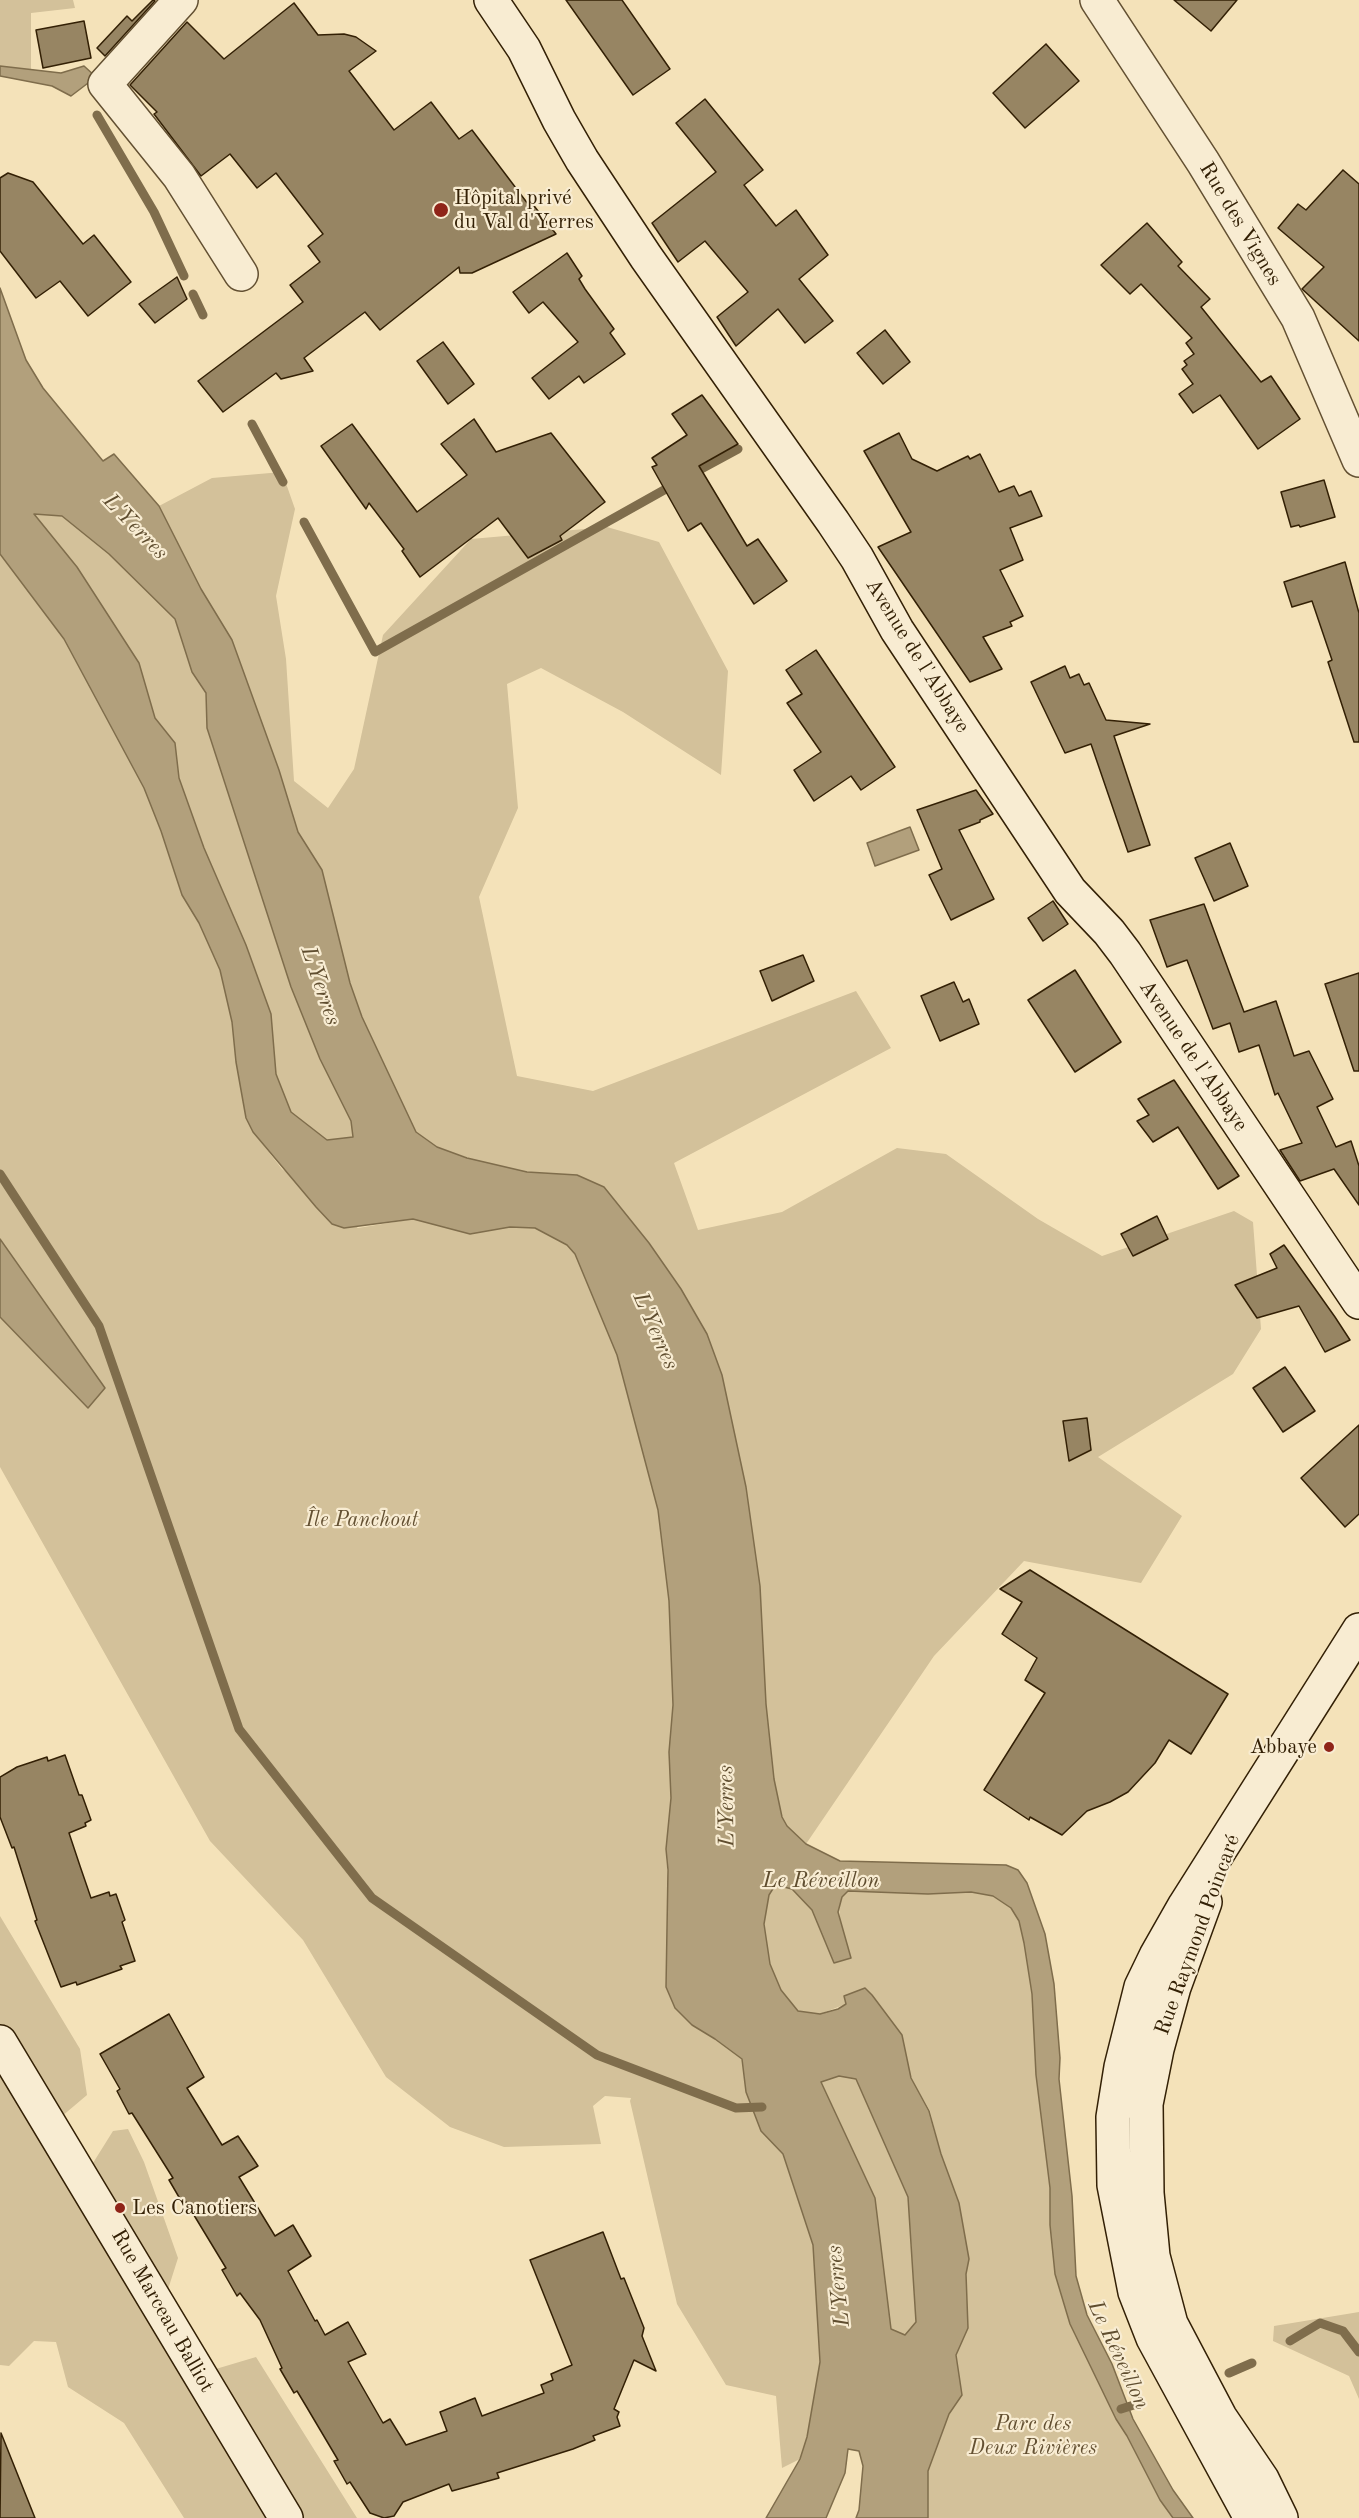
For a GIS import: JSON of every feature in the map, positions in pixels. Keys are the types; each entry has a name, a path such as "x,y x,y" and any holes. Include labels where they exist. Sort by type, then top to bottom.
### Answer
{"street":[{"path":"181,0 105,84 179,177 241,274"},
{"name":"Avenue de l'Abbaye","path":"491,0 524,49 559,120 582,160 641,250 833,522 857,558 897,630 1070,891 1109,932 1125,953 1359,1302"},
{"name":"Rue des Vignes","path":"1097,0 1203,162 1298,318 1359,460"},
{"name":"Rue Raymond Poincaré","path":"1251,2518 1153,2338 1135,2292 1114,2185 1113,2117 1121,2067 1141,1987 1185,1905 1359,1630"},
{"name":"Rue Raymond Poincaré","path":"1238,1822 1178,1977 1157,2049 1146,2104 1147,2193 1153,2256 1172,2324 1220,2416 1262,2479 1281,2518"},
{"name":"Rue Marceau Balliot","path":"0,2042 286,2518"},
{"name":"Rue Marceau Balliot","path":"0,2071 264,2518"}],"green space":[{"path":"0,0 73,0 75,8 31,13 31,71 0,66"},
{"path":"282,472 295,509 276,596 286,659 294,781 328,808 354,769 383,635 471,539 607,527 659,542 728,671 721,775 623,712 541,668 507,684 518,808 479,897 517,1076 593,1091 856,991 891,1048 674,1163 698,1230 782,1212 897,1148 946,1154 1038,1219 1102,1256 1234,1211 1253,1222 1261,1329 1233,1374 1098,1457 1182,1516 1141,1583 1024,1561 934,1656 806,1844 787,1826 782,1817 774,1779 766,1704 760,1586 746,1487 722,1375 707,1334 681,1289 649,1243 633,1224 577,1175 527,1172 486,1164 437,1147 416,1132 362,1017 350,983 322,870 298,832 279,770 232,640 201,589 159,506 212,478"},
{"path":"34,514 62,516 109,554 175,619 192,672 206,693 207,728 291,987 320,1059 351,1121 353,1137 327,1140 291,1112 276,1074 270,1014 246,945 204,848 179,778 175,743 155,718 139,663 77,567"},
{"name":"Île Panchout","path":"0,554 64,639 144,788 182,895 199,923 220,970 232,1022 236,1062 246,1118 253,1132 282,1169 358,1228 413,1219 470,1234 510,1227 535,1228 567,1245 575,1254 617,1355 658,1510 669,1601 673,1705 669,1752 671,1798 666,1849 675,2008 692,2025 742,2059 746,2092 761,2131 783,2154 813,2244 820,2362 807,2437 800,2459 782,2468 776,2396 726,2385 677,2304 631,2098 605,2096 593,2106 601,2144 504,2147 450,2127 386,2077 303,1940 210,1841 0,1467"},
{"name":"Parc des Deux Rivières","path":"774,1887 792,1889 801,1898 812,1910 819,1925 840,1922 839,1906 842,1897 848,1891 928,1894 971,1892 993,1896 1011,1908 1019,1921 1032,1994 1036,2075 1050,2189 1050,2225 1055,2274 1070,2324 1116,2419 1160,2500 1173,2518 928,2518 928,2471 949,2414 962,2395 956,2355 968,2328 966,2274 969,2259 959,2203 941,2154 930,2111 911,2078 902,2035 846,2004 820,2014 798,2011 781,1990 770,1964 764,1924 769,1895"},
{"path":"0,1916 80,2049 87,2095 61,2117 88,2171 113,2131 128,2129 144,2162 178,2258 157,2324 189,2377 256,2357 357,2518 184,2518 124,2423 68,2387 56,2342 34,2341 9,2366 0,2365"},
{"path":"839,2076 856,2079 908,2197 916,2323 905,2335 891,2329 875,2198 821,2081"},
{"path":"1359,2312 1359,2399 1349,2376 1273,2341 1274,2326"}],"water":[{"path":"0,66 61,73 84,66 96,77 71,96 52,86 0,76"},
{"path":"0,288 26,360 43,388 103,461 114,454 159,506 201,589 232,640 279,770 298,832 322,870 350,983 362,1017 416,1132 437,1147 467,1158 527,1172 577,1175 604,1187 649,1243 681,1289 707,1334 722,1375 746,1487 760,1586 766,1704 774,1779 782,1817 787,1826 806,1844 840,1861 1006,1865 1018,1870 1027,1883 1045,1934 1054,1984 1060,2058 1059,2079 1072,2196 1076,2276 1087,2315 1112,2364 1133,2419 1173,2490 1193,2518 1173,2518 1160,2500 1116,2419 1070,2324 1055,2274 1050,2225 1050,2188 1036,2075 1032,1994 1019,1921 1011,1908 993,1896 971,1892 928,1894 848,1891 842,1897 838,1912 851,1958 834,1963 812,1910 792,1889 780,1886 774,1887 769,1895 764,1924 770,1964 781,1990 798,2011 820,2014 838,2009 846,2004 844,1996 865,1988 902,2035 911,2078 929,2111 941,2154 959,2203 969,2259 966,2274 968,2328 956,2355 962,2395 949,2414 928,2471 928,2518 856,2518 859,2510 863,2466 859,2451 848,2449 845,2473 826,2518 766,2518 800,2459 807,2437 820,2362 813,2245 783,2154 761,2131 746,2092 742,2059 692,2025 675,2008 666,1987 668,1870 666,1849 671,1798 669,1752 673,1705 669,1601 658,1510 617,1355 575,1254 567,1245 535,1228 510,1227 470,1234 413,1219 344,1228 332,1224 253,1132 246,1118 236,1062 232,1022 220,970 199,923 182,895 144,788 64,639 0,554","holes":["34,514 62,516 109,554 175,619 192,672 206,693 207,728 291,987 320,1059 351,1121 353,1137 327,1140 291,1112 276,1074 271,1014 246,945 204,848 179,778 175,743 155,718 139,663 77,567","839,2076 856,2079 908,2197 916,2322 905,2335 891,2329 875,2198 821,2082"]},
{"path":"910,827 919,850 875,866 867,843"},
{"path":"0,1239 105,1388 88,1408 0,1317"}],"building":[{"path":"153,0 155,1 105,56 97,48 127,16 132,21"},
{"path":"566,0 622,0 670,69 633,95"},
{"path":"1174,0 1237,0 1211,31"},
{"name":"Hôpital privé du Val d'Yerres","path":"294,3 318,35 344,34 356,37 376,51 349,71 394,130 431,102 459,139 472,130 528,204 531,202 556,234 472,273 460,273 459,267 380,330 365,312 304,358 313,371 281,379 276,373 223,412 198,381 303,302 290,285 320,262 308,246 323,234 276,173 257,188 230,154 201,176 154,114 157,112 130,85 187,22 224,59"},
{"path":"84,21 91,58 43,68 36,30"},
{"path":"1046,44 1079,81 1025,128 993,93"},
{"path":"705,99 763,170 744,185 776,226 796,210 828,255 799,279 833,321 805,343 778,309 736,346 717,317 748,292 705,241 678,262 652,223 716,172 676,123"},
{"path":"1343,170 1359,184 1359,341 1302,289 1324,267 1278,228 1298,204 1306,210"},
{"path":"8,173 33,182 83,244 94,235 131,282 88,316 60,281 36,298 0,251 0,178"},
{"path":"1147,223 1182,262 1178,266 1210,299 1201,307 1261,382 1271,376 1300,419 1258,449 1220,395 1193,413 1179,394 1193,384 1182,369 1187,365 1184,361 1194,354 1186,343 1192,338 1141,284 1130,294 1101,265"},
{"path":"567,253 582,276 579,279 585,289 614,329 610,333 625,354 584,383 579,376 549,399 532,378 578,342 543,302 529,313 513,292"},
{"path":"177,277 187,299 155,323 139,304"},
{"path":"885,330 910,362 883,384 857,353"},
{"path":"443,342 474,384 448,404 417,361"},
{"path":"702,395 738,444 699,466 747,546 758,539 787,581 754,604 701,523 688,531 652,467 657,465 652,458 687,435 672,414"},
{"path":"474,419 496,452 551,433 605,502 560,536 562,540 528,558 498,518 420,577 402,551 404,549 369,503 366,509 321,446 352,424 417,512 467,475 441,444"},
{"path":"899,433 912,459 937,471 968,456 970,459 980,454 999,492 1014,486 1019,496 1031,491 1042,516 1010,528 1023,560 1000,570 1023,616 1010,622 1012,626 983,637 1002,669 970,682 878,547 911,532 864,451"},
{"path":"1324,480 1335,517 1300,527 1299,525 1291,527 1281,492"},
{"path":"1345,562 1359,613 1359,742 1354,742 1328,662 1332,660 1312,601 1292,607 1284,582"},
{"path":"816,650 895,767 861,790 851,776 814,801 794,770 821,752 787,703 802,694 786,670"},
{"path":"1065,666 1070,678 1079,674 1084,685 1089,683 1106,720 1150,724 1114,736 1150,845 1128,852 1091,744 1065,753 1031,682"},
{"path":"976,790 993,814 959,830 994,899 951,920 929,875 942,869 917,810"},
{"path":"1230,843 1248,886 1214,901 1195,858"},
{"path":"1053,901 1068,924 1043,941 1028,918"},
{"path":"1204,904 1244,1012 1276,1001 1294,1056 1309,1051 1333,1099 1317,1107 1336,1147 1351,1141 1359,1166 1359,1205 1334,1169 1300,1181 1280,1150 1302,1143 1278,1093 1275,1095 1259,1045 1239,1052 1230,1023 1213,1029 1187,960 1167,967 1150,920"},
{"path":"803,955 814,981 772,1001 760,971"},
{"path":"1075,970 1121,1042 1075,1072 1028,1000"},
{"path":"1359,973 1359,1071 1354,1071 1325,984"},
{"path":"954,982 963,1002 969,999 979,1024 940,1041 921,996"},
{"path":"1174,1080 1239,1176 1218,1189 1178,1127 1153,1142 1137,1121 1149,1115 1138,1099"},
{"path":"1157,1216 1168,1239 1133,1256 1121,1234"},
{"path":"1284,1245 1350,1340 1325,1352 1299,1306 1257,1318 1235,1285 1277,1268 1270,1254"},
{"path":"1285,1367 1315,1411 1283,1432 1253,1388"},
{"path":"1087,1418 1091,1450 1069,1461 1063,1421"},
{"path":"1359,1425 1359,1514 1345,1527 1301,1478"},
{"path":"1030,1570 1228,1694 1191,1754 1169,1740 1155,1763 1128,1792 1087,1811 1062,1835 1030,1817 1029,1820 984,1790 1045,1693 1025,1680 1037,1658 1002,1634 1022,1602 1000,1589"},
{"path":"65,1755 79,1795 82,1795 91,1820 85,1823 86,1826 69,1833 80,1866 91,1898 109,1892 110,1896 116,1894 125,1920 122,1922 135,1961 120,1966 122,1969 77,1985 76,1982 61,1987 35,1921 37,1920 14,1847 12,1848 0,1817 0,1777 17,1767 47,1757 48,1761"},
{"path":"169,2014 204,2077 187,2088 222,2145 238,2136 258,2166 239,2177 275,2236 293,2225 311,2256 288,2271 315,2321 317,2320 325,2335 348,2322 366,2354 348,2362 383,2423 390,2419 406,2445 447,2431 440,2412 475,2398 482,2416 544,2393 541,2385 553,2380 551,2374 572,2365 530,2260 603,2232 621,2279 624,2278 644,2328 642,2336 656,2371 634,2360 614,2409 619,2412 617,2417 620,2426 593,2436 595,2440 573,2449 497,2473 499,2478 452,2491 449,2484 403,2502 394,2516 384,2518 370,2513 350,2482 347,2484 334,2461 338,2460 297,2391 294,2393 280,2369 282,2368 260,2320 240,2293 237,2296 222,2270 226,2268 186,2202 183,2204 169,2180 173,2178 132,2113 129,2114 117,2091 120,2089 100,2054"},
{"path":"1,2433 35,2518 0,2518"}],"waterway":[{"path":"97,115 154,212 184,276"},
{"path":"193,294 203,315"},
{"path":"252,424 283,482"},
{"path":"690,475 738,449"},
{"path":"304,522 375,652 673,485"},
{"path":"0,1174 99,1326 239,1729 372,1898 597,2055 736,2108 762,2107"},
{"path":"1290,2341 1320,2323 1343,2331 1359,2352"},
{"path":"1229,2373 1252,2363"},
{"name":"Le Réveillon","path":"1121,2409 1137,2404"}],"place":[{"name":"Hôpital privé du Val d'Yerres","path":"441,210"},
{"name":"Abbaye","path":"1329,1747"},
{"name":"Les Canotiers","path":"120,2208"}],"water label":[{"name":"L'Yerres","path":"135,527"},
{"name":"L'Yerres","path":"320,986"},
{"name":"L'Yerres","path":"655,1331"},
{"name":"L'Yerres","path":"727,1806"},
{"name":"L'Yerres","path":"839,2286"}]}
